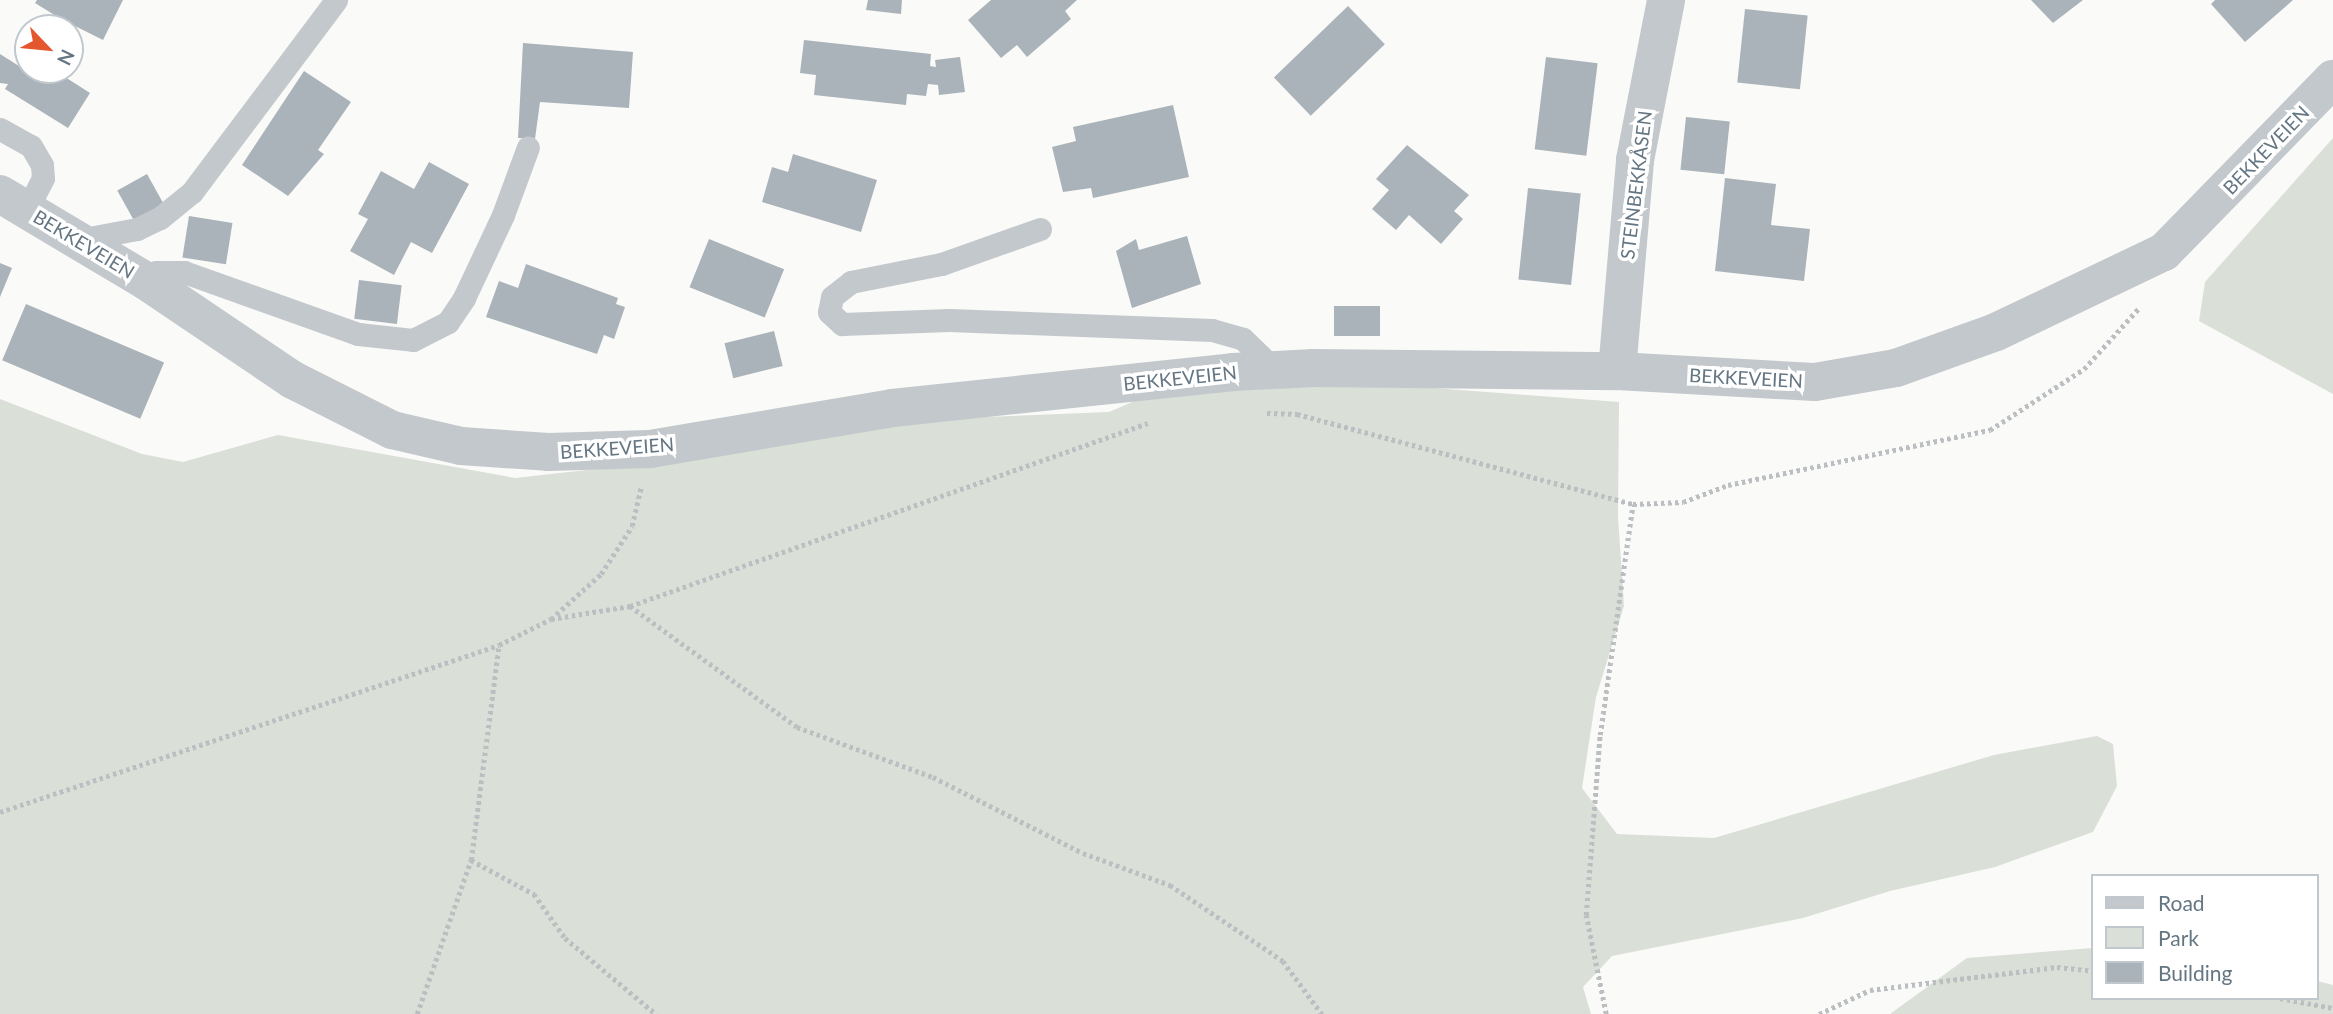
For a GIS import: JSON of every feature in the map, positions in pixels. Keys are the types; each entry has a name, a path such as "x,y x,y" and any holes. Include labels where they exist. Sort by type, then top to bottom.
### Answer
{"street":[{"name":"STEINBEKKÅSEN","path":"1617,371 1636,160 1666,0"},
{"name":"BEKKEVEIEN","path":"13,202 146,281 293,380 392,430 461,446 548,453 650,449 892,408 1274,369 1617,371 1815,382 1896,368 1996,332 2164,252 2333,79"}],"lane":[{"path":"78,240 137,229 160,218 192,192 336,0"},
{"path":"0,129 31,146 42,165 43,178 13,202"},
{"path":"146,281 156,272 184,272 358,334 413,340 448,322 464,298 503,215 528,147"},
{"path":"1040,229 941,264 851,282 832,297 829,312 842,324 949,320 1212,330 1243,339 1274,369"}],"path":[{"path":"1258,412 1297,414 1633,504 1683,502 1728,485 1990,430 2084,369"},
{"path":"551,619 629,606 976,486 1121,429 1157,421"},
{"path":"0,811 499,645 551,619 601,574 632,526 650,449"},
{"path":"1605,1014 1586,915 1600,735 1633,504"},
{"path":"629,606 797,727 933,777 1083,853 1170,885 1283,961 1322,1014"},
{"path":"418,1014 471,860 499,645"},
{"path":"471,860 534,894 565,938 656,1014"},
{"path":"1819,1014 1870,990 2057,967 2092,971"},
{"path":"2291,1000 2333,1008"}],"green space":[{"path":"2333,138 2333,394 2199,321 2205,282"},
{"path":"1302,378 1619,402 1618,517 1624,606 1596,697 1582,788 1617,834 1714,838 1994,755 2097,736 2113,744 2117,786 2093,832 1995,867 1890,891 1803,918 1612,956 1583,987 1591,1014 0,1014 0,399 142,454 183,462 278,435 515,478 614,467 788,425 1109,412 1169,386"},
{"path":"2092,948 2092,1000 2319,1000 2319,982 2333,985 2333,1014 1890,1014 1967,958"}],"building":[{"path":"37,0 123,0 103,40 84,30 84,14 53,14 35,3"},
{"path":"868,0 902,0 901,14 866,10"},
{"path":"991,0 1077,0 1065,11 1071,19 1027,57 1017,45 1001,58 968,20"},
{"path":"2031,0 2083,0 2053,23"},
{"path":"2215,0 2293,0 2245,42 2211,4"},
{"path":"1348,6 1385,44 1311,116 1274,78"},
{"path":"1745,9 1808,16 1800,89 1737,83"},
{"path":"804,40 931,54 930,66 936,67 935,60 960,57 965,92 939,95 938,85 928,84 926,96 907,94 906,105 814,95 816,75 800,73"},
{"path":"523,43 633,52 629,108 540,102 535,139 518,138"},
{"path":"0,54 14,63 14,84 76,84 90,93 68,128 5,89 8,84 0,83"},
{"path":"1546,57 1598,63 1586,156 1535,149"},
{"path":"304,71 351,102 318,150 324,154 288,196 242,165"},
{"path":"1173,105 1189,177 1093,198 1091,188 1063,192 1052,147 1076,141 1073,127"},
{"path":"1686,117 1730,122 1724,174 1680,170"},
{"path":"1407,145 1469,195 1454,211 1463,219 1441,244 1409,215 1396,230 1372,209 1389,190 1376,179"},
{"path":"793,154 877,180 861,232 762,202 772,167 788,172"},
{"path":"429,162 469,184 432,253 411,242 394,275 350,251 368,219 358,214 381,171 414,189"},
{"path":"147,174 164,205 134,221 117,190"},
{"path":"1725,178 1776,184 1771,225 1810,229 1804,281 1715,271"},
{"path":"1528,188 1581,194 1571,285 1518,279"},
{"path":"189,216 232,223 226,264 182,257"},
{"path":"1187,236 1201,284 1132,308 1116,251 1136,239 1139,250"},
{"path":"709,239 784,269 765,318 690,287"},
{"path":"0,263 12,268 0,297"},
{"path":"526,264 618,298 616,304 625,307 614,339 604,335 597,354 486,317 499,281 518,288"},
{"path":"359,280 402,285 397,324 354,319"},
{"path":"26,304 164,363 140,419 2,360"},
{"path":"1334,306 1380,306 1380,336 1334,336"},
{"path":"774,331 783,366 733,378 725,343"}]}
